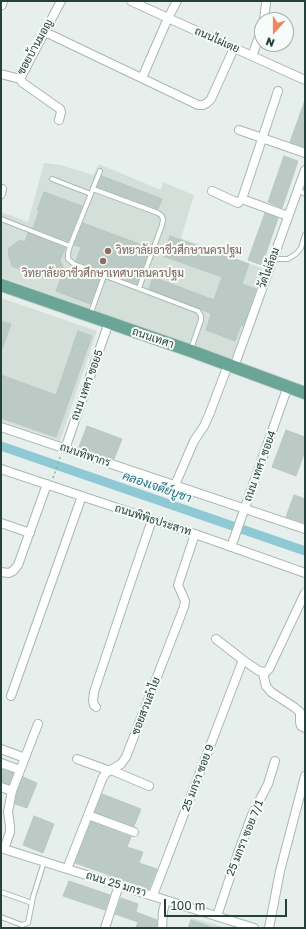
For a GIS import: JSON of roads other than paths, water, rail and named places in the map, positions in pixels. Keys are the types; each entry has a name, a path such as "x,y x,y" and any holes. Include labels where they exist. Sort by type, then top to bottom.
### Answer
{"main road":[{"name":"ถนนเทศา","path":"1,285 191,351 305,393"}],"street":[{"name":"ซอยบ้านมอญ","path":"1,74 20,79 61,1"},
{"name":"ถนนไผ่เตย","path":"131,1 305,80"},
{"path":"142,78 177,1"},
{"path":"265,12 266,3"},
{"path":"45,32 198,105 207,104 211,99 234,48"},
{"path":"252,56 254,51"},
{"path":"20,79 23,83 60,109 62,112 59,120"},
{"path":"212,191 238,203 242,199 278,91"},
{"path":"239,130 305,153"},
{"name":"วัดไผ่ล้อม","path":"175,485 194,441 204,426 231,366 273,259 288,216 301,192 305,170"},
{"path":"242,199 288,216"},
{"name":"ถนน เทศา ซอย5","path":"65,448 109,322"},
{"name":"ถนน เทศา ซอย4","path":"232,543 288,386"},
{"name":"ถนนทิพากร","path":"1,427 175,485 243,512 305,529"},
{"name":"ถนนพิพิธประสาท","path":"1,469 195,534 232,543 305,573"},
{"path":"1,572 9,573 16,569 47,484"},
{"path":"11,696 82,496"},
{"path":"96,707 93,700 94,692 152,520"},
{"path":"1,523 30,533"},
{"name":"ซอยสวนลำไย","path":"67,869 103,777 121,764 126,757 184,607 185,601 178,585 195,534"},
{"path":"263,672 269,669 305,593"},
{"path":"216,639 243,660 263,672 266,686 271,692 300,712 301,726 305,728"},
{"name":"25 มกรา ซอย 9","path":"153,896 243,660"},
{"path":"3,849 10,832 8,812 12,791 38,724"},
{"path":"1,749 25,758"},
{"path":"77,759 149,786"},
{"name":"25 มกรา ซอย 7/1","path":"217,916 252,815 268,784 275,761"},
{"path":"1,763 20,770"},
{"path":"268,928 280,871 305,776"},
{"path":"1,787 12,791"},
{"path":"88,815 134,832"},
{"path":"1,819 9,822"},
{"name":"ถนน 25 มกรา","path":"3,849 254,928"},
{"path":"105,928 119,885"},
{"path":"162,928 163,911 166,900"}],"lane":[{"path":"100,171 70,246 68,259 74,264 198,311 201,316 201,320 191,351"},
{"path":"52,179 91,194"},
{"path":"93,189 158,213 162,216 162,225 139,288"},
{"path":"1,219 70,246"},
{"path":"273,259 288,259 301,248 305,235"},
{"path":"89,316 104,276"},
{"path":"1,917 22,925 27,924 29,921 33,897 44,862"},
{"path":"1,892 32,903"}],"waterway":[{"name":"คลองเจดีย์บูชา","path":"1,446 305,551"}],"place":[{"name":"วิทยาลัยอาชีวศึกษานครปฐม","path":"108,251"},
{"name":"วิทยาลัยอาชีวศึกษาเทศบาลนครปฐม","path":"103,261"}]}
